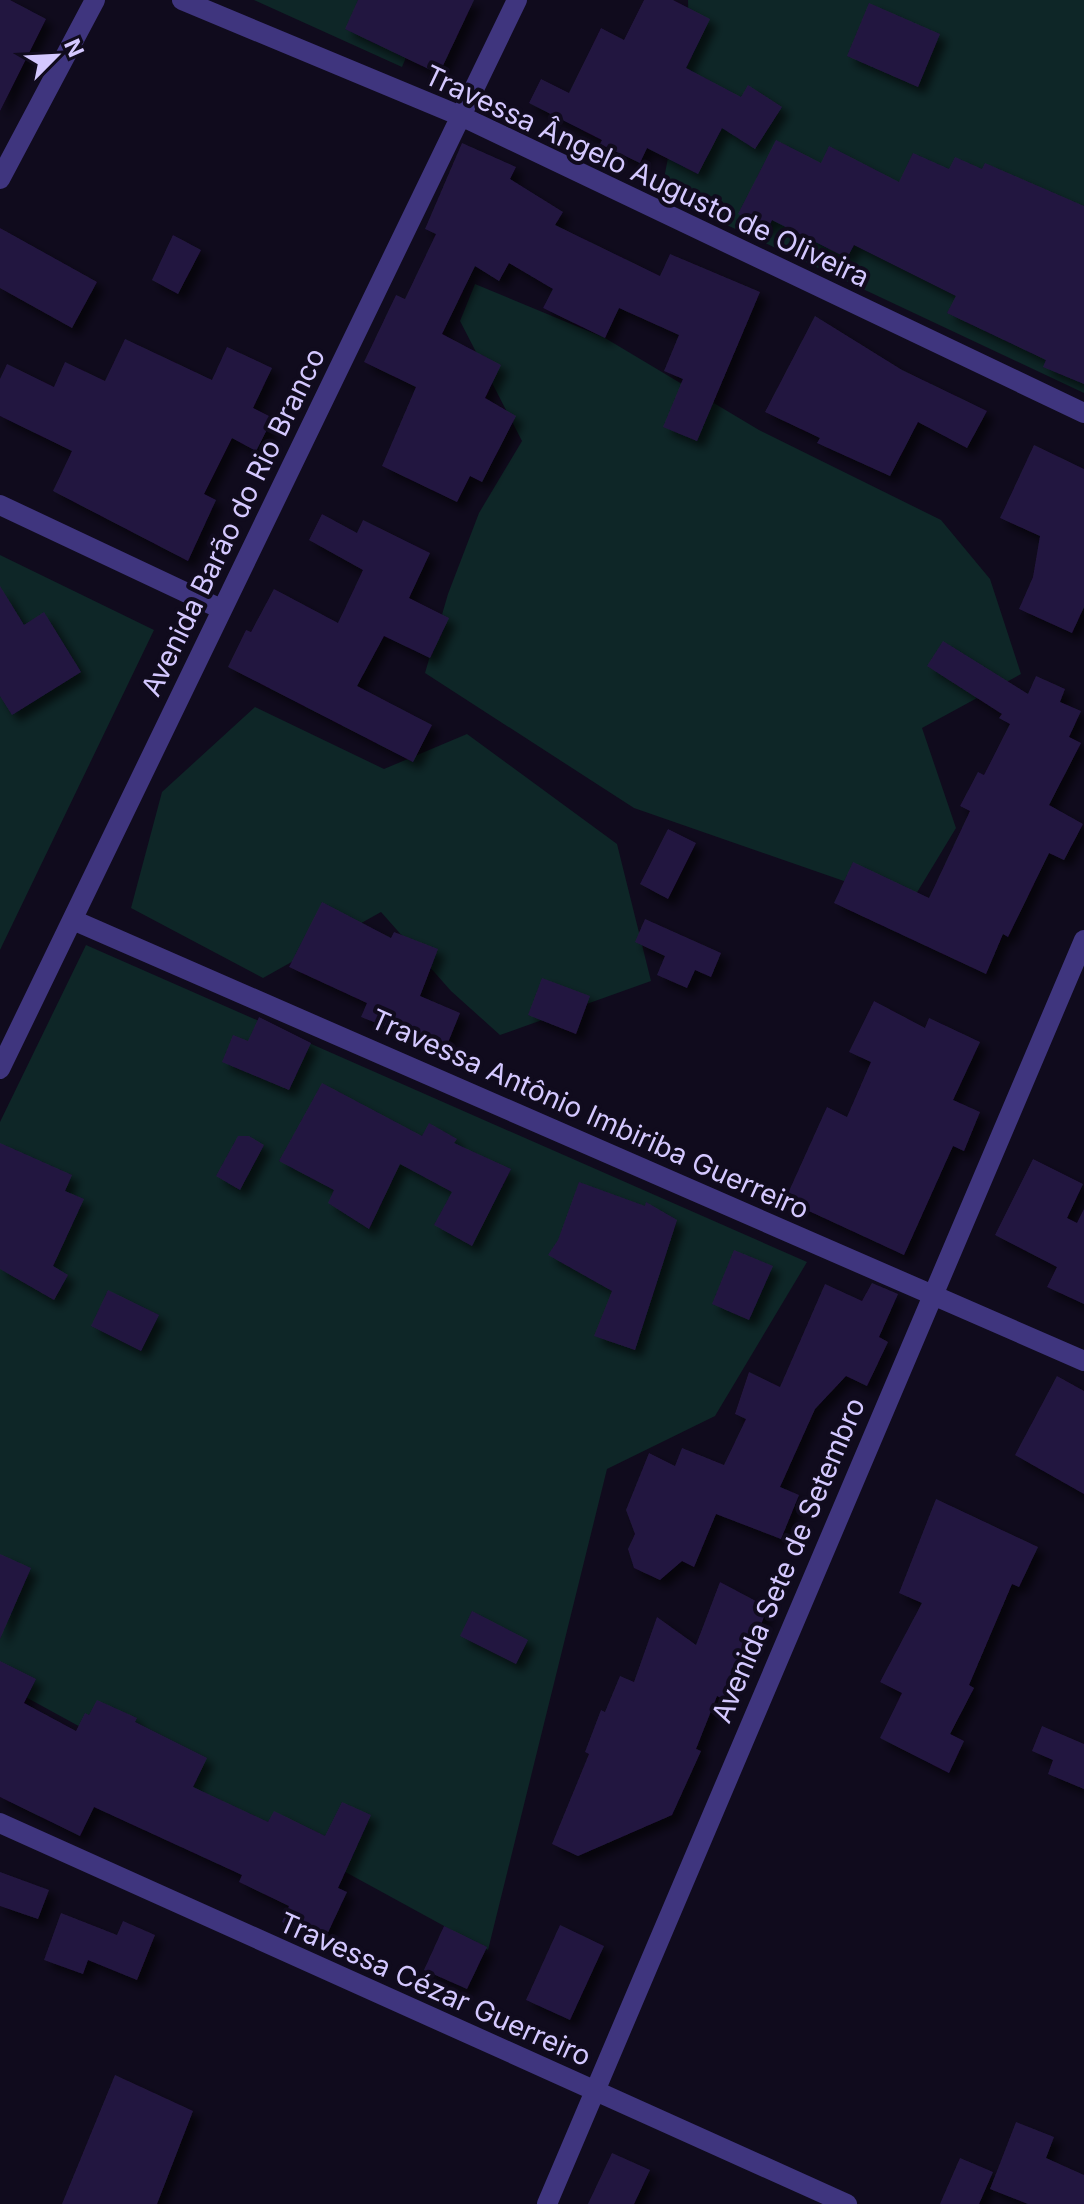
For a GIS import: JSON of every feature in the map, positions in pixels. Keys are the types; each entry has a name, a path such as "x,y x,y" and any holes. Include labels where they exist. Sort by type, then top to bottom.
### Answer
{"street":[{"path":"0,179 95,0"},
{"name":"Travessa Ângelo Augusto de Oliveira","path":"182,0 463,117 1084,413"},
{"name":"Avenida Barão do Rio Branco","path":"0,1069 517,0"},
{"path":"0,505 221,609"},
{"name":"Travessa Antônio Imbiriba Guerreiro","path":"73,920 1084,1361"},
{"name":"Avenida Sete de Setembro","path":"547,2204 931,1293 1084,940"},
{"name":"Travessa Cézar Guerreiro","path":"0,1823 847,2204"}],"green space":[{"path":"254,0 430,0 402,67"},
{"path":"688,0 1084,0 1084,393 661,194 689,49"},
{"path":"475,284 605,338 759,430 941,520 990,579 1021,674 922,728 956,828 910,904 634,808 425,673 448,594 479,513 522,441 460,321"},
{"path":"0,555 154,630 0,950"},
{"path":"255,707 384,769 467,734 617,844 651,981 500,1035 451,991 381,912 263,978 131,908 162,792"},
{"path":"86,945 807,1262 715,1416 607,1469 488,1950 0,1683 0,1122"}],"building":[{"path":"0,0 10,0 46,19 0,111"},
{"path":"358,0 474,0 439,74 345,29"},
{"path":"644,0 673,0 710,19 686,68 741,97 748,85 782,107 755,149 722,128 698,174 647,148 640,163 529,103 541,79 569,93 601,28 624,40"},
{"path":"869,3 940,34 918,87 847,56"},
{"path":"776,140 821,163 829,146 899,182 913,153 949,169 955,157 982,169 985,163 1084,206 1084,384 1043,367 1046,360 947,313 956,296 854,245 847,258 772,220 767,230 738,214"},
{"path":"462,143 516,167 510,179 563,212 555,225 660,276 670,254 760,292 697,441 663,427 683,379 664,371 679,335 619,308 605,338 543,308 553,289 509,263 499,281 475,266 442,334 501,365 485,398 516,416 482,482 470,476 457,502 382,466 416,387 364,362 396,295 405,299 436,234 425,229"},
{"path":"0,228 97,282 72,328 0,288"},
{"path":"173,235 201,250 178,294 152,280"},
{"path":"815,316 902,370 987,411 967,448 918,422 890,476 817,443 820,438 765,412"},
{"path":"125,339 212,380 227,347 272,368 253,408 273,418 256,451 232,438 204,494 216,500 188,561 53,491 72,451 0,416 0,379 7,364 54,387 65,362 105,381"},
{"path":"1034,445 1084,469 1084,607 1072,633 1019,609 1033,577 1040,536 1000,518"},
{"path":"322,514 357,533 363,520 430,553 409,598 449,618 430,658 384,636 357,686 432,725 413,762 228,667 246,630 251,632 274,589 338,623 363,570 309,540"},
{"path":"0,586 24,625 44,612 81,672 12,715 0,696"},
{"path":"943,641 1028,694 1036,676 1065,689 1060,702 1081,711 1069,737 1081,743 1049,805 1083,824 1064,860 1049,853 1008,937 1003,934 986,974 834,903 853,862 929,898 970,811 960,806 978,772 984,775 1010,724 999,718 1002,714 927,666"},
{"path":"668,829 696,843 668,899 640,884"},
{"path":"322,902 391,938 394,932 438,949 420,996 460,1013 445,1050 361,1017 367,1003 289,967"},
{"path":"645,919 721,953 711,977 695,970 687,988 657,975 665,956 635,942"},
{"path":"542,978 590,996 576,1034 528,1015"},
{"path":"874,1001 925,1028 929,1018 980,1042 953,1100 980,1112 964,1151 953,1146 904,1255 785,1200 827,1107 847,1117 871,1062 849,1052"},
{"path":"259,1017 311,1043 289,1090 222,1062 233,1035 248,1041"},
{"path":"322,1083 422,1136 429,1123 457,1139 454,1143 511,1169 472,1246 434,1225 452,1192 400,1164 369,1229 328,1203 334,1190 279,1161"},
{"path":"238,1136 249,1136 264,1145 240,1190 216,1176"},
{"path":"0,1143 72,1175 65,1191 84,1199 53,1266 68,1275 54,1300 0,1269"},
{"path":"1033,1159 1083,1184 1067,1218 1077,1223 1084,1209 1084,1304 1047,1287 1057,1267 995,1235"},
{"path":"579,1182 645,1206 646,1202 677,1220 635,1350 594,1336 612,1291 548,1255 558,1240"},
{"path":"734,1250 773,1266 749,1320 712,1304"},
{"path":"872,1283 898,1294 879,1337 888,1342 867,1386 846,1376 815,1409 780,1487 799,1495 781,1539 716,1514 694,1567 682,1561 660,1580 634,1568 628,1549 635,1534 626,1510 649,1453 675,1466 682,1448 724,1465 746,1419 735,1414 749,1372 780,1387 825,1284 862,1301"},
{"path":"108,1290 159,1315 141,1351 91,1326"},
{"path":"1057,1376 1084,1391 1084,1494 1015,1455"},
{"path":"936,1499 1038,1547 1019,1587 1012,1584 969,1685 974,1688 950,1734 964,1741 949,1773 880,1738 902,1693 880,1682 922,1603 899,1593"},
{"path":"0,1554 31,1568 0,1639"},
{"path":"720,1582 767,1607 753,1649 748,1647 725,1700 717,1696 696,1749 701,1751 672,1815 578,1856 552,1844 589,1754 585,1752 601,1710 605,1712 620,1676 634,1682 657,1617 696,1645"},
{"path":"472,1611 528,1640 516,1664 460,1636"},
{"path":"0,1661 36,1679 24,1703 76,1731 85,1713 89,1715 97,1700 137,1718 135,1722 207,1758 193,1787 268,1822 274,1811 325,1836 342,1802 371,1815 338,1888 347,1892 323,1943 282,1922 289,1906 239,1882 242,1875 94,1807 80,1836 0,1797"},
{"path":"1042,1726 1084,1744 1084,1789 1048,1774 1053,1760 1032,1751"},
{"path":"0,1872 49,1890 38,1919 0,1906"},
{"path":"61,1913 117,1935 123,1921 155,1935 137,1980 88,1960 83,1974 44,1960"},
{"path":"560,1925 604,1946 570,2020 526,2000"},
{"path":"444,1926 487,1947 467,1989 424,1970"},
{"path":"115,2075 193,2111 157,2204 62,2204"},
{"path":"1016,2122 1054,2137 1046,2158 1084,2175 1084,2204 1028,2204 990,2189"},
{"path":"612,2153 650,2170 634,2204 588,2204"},
{"path":"960,2158 993,2172 979,2204 940,2204"}]}
